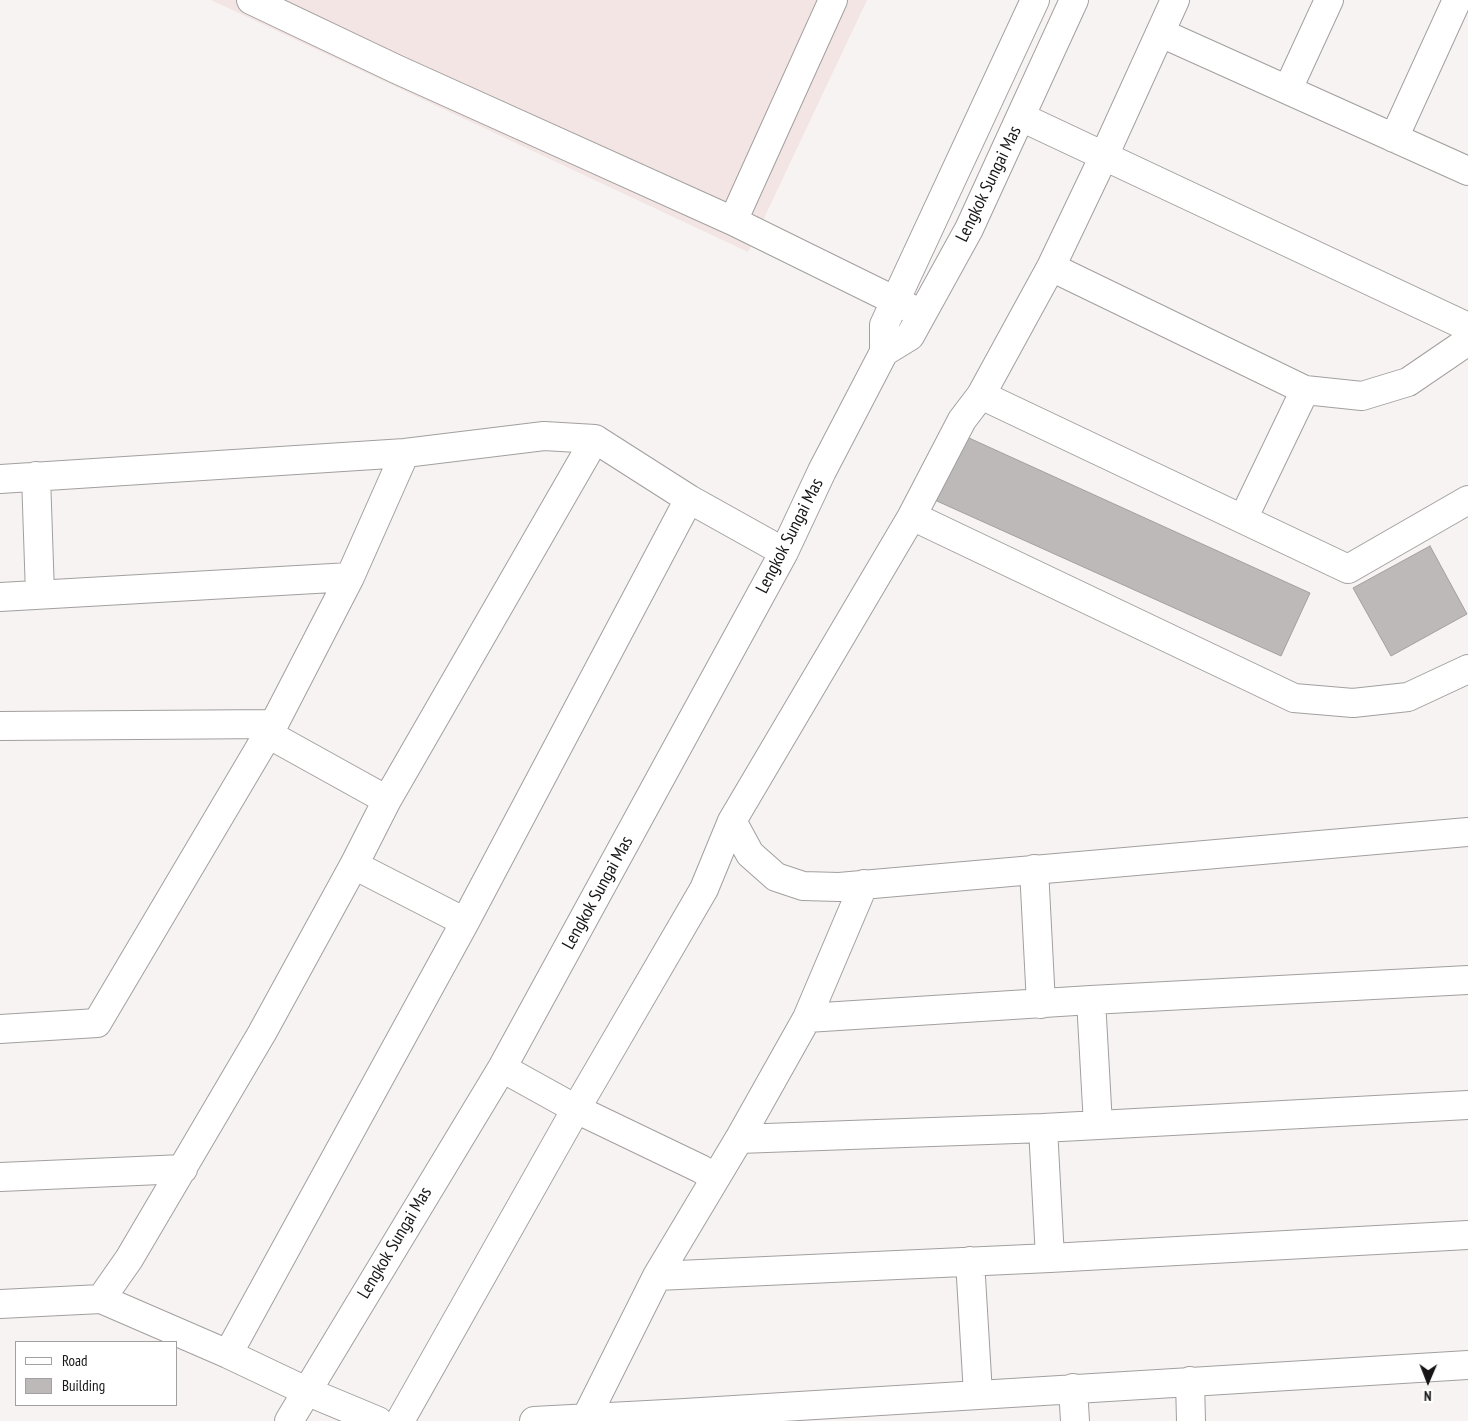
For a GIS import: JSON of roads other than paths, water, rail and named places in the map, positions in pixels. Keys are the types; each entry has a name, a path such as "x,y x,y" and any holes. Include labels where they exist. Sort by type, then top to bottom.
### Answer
{"street":[{"path":"251,0 396,69 733,221 894,302 922,314"},
{"path":"733,221 833,0"},
{"name":"Lengkok Sungai Mas","path":"289,1421 502,1068 784,552 822,472 884,352 884,325 1035,0"},
{"name":"Lengkok Sungai Mas","path":"884,352 910,336 969,229 1074,0"},
{"path":"400,1421 576,1109 704,889 732,821 912,516 962,420 981,395 1051,266 1176,0"},
{"path":"1288,89 1330,0"},
{"path":"1394,138 1457,0"},
{"path":"1161,33 1468,171"},
{"path":"1021,117 1468,327"},
{"path":"1051,266 1305,390 1362,396 1408,382 1468,341"},
{"path":"1244,519 1305,390"},
{"path":"981,395 1348,569 1468,500"},
{"path":"0,479 405,453 544,436 595,439 689,499 784,552"},
{"path":"101,1299 129,1259 262,1032 354,865 387,800 595,439"},
{"path":"0,1029 97,1023 271,729 350,577 405,453"},
{"path":"36,476 40,594"},
{"path":"228,1354 465,922 689,499"},
{"path":"912,516 1294,698 1353,703 1408,697 1468,669"},
{"path":"0,597 350,577"},
{"path":"0,726 271,729 387,800"},
{"path":"732,821 750,854 776,876 803,886 840,887 1468,832"},
{"path":"354,865 465,922"},
{"path":"1034,869 1041,1004"},
{"path":"586,1418 657,1276 739,1139 808,1018 864,884"},
{"path":"808,1018 1091,1000 1468,980"},
{"path":"1091,1000 1098,1124"},
{"path":"502,1068 576,1109 701,1169 715,1178"},
{"path":"739,1139 1043,1128 1468,1105"},
{"path":"1043,1128 1050,1258"},
{"path":"0,1177 183,1169"},
{"path":"657,1276 1468,1236"},
{"path":"970,1261 978,1394"},
{"path":"0,1304 101,1299 228,1354 306,1391 378,1421"},
{"path":"534,1421 950,1409 978,1394 1468,1365"},
{"path":"1190,1381 1192,1421"},
{"path":"1073,1388 1075,1421"}]}
